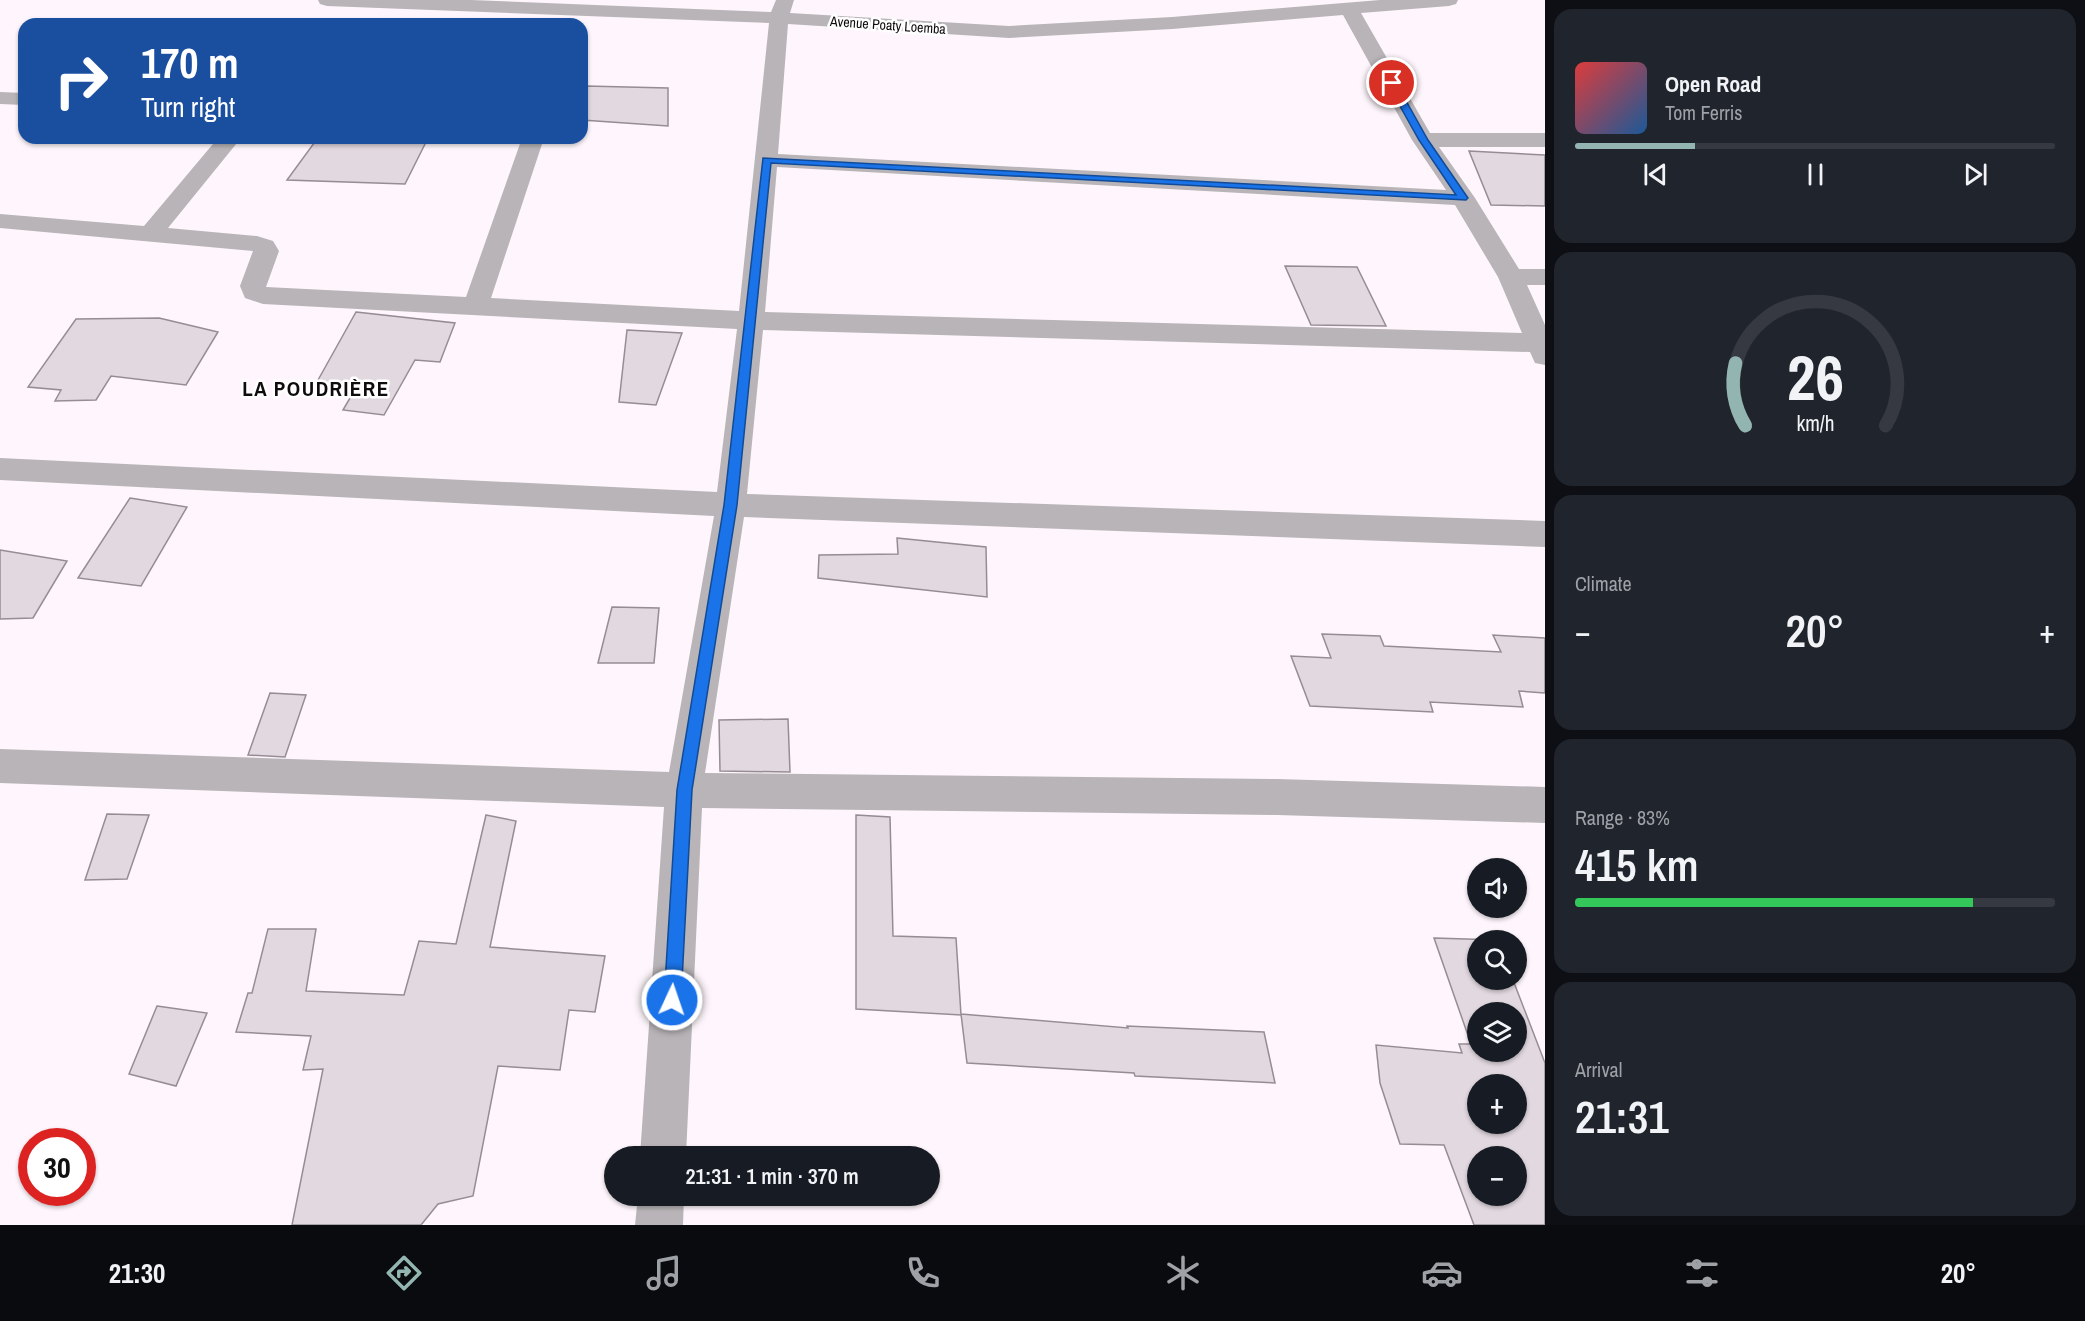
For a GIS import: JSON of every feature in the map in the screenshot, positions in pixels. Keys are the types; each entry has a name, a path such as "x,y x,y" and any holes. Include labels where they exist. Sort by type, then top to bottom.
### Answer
{"street":[{"name":"Avenue Poaty Loemba","path":"331,6 570,5 782,9 1009,32 1172,23 1449,0"},
{"path":"1149,6 1172,23"},
{"path":"0,221 151,234 264,247 267,251 253,285 254,292 263,295 751,321 1541,350 1511,277 1463,198 1424,140 1349,8"},
{"path":"664,1146 684,790 731,505 782,9"},
{"path":"0,98 18,99"},
{"path":"1424,140 1545,140"},
{"path":"151,234 225,144"},
{"path":"475,307 531,144"},
{"path":"766,160 1463,198"},
{"path":"1511,277 1545,277"},
{"path":"0,469 731,505 1545,534"},
{"path":"0,766 684,790 1277,797 1545,805"},
{"path":"659,1225 660,1206"}],"building":[{"path":"588,86 668,88 668,126 588,120"},
{"path":"313,144 425,144 405,184 287,180"},
{"path":"1469,151 1545,155 1545,206 1491,205"},
{"path":"1285,266 1357,267 1386,326 1311,325"},
{"path":"356,312 455,323 440,362 415,360 384,415 343,410 353,393 313,389"},
{"path":"159,318 218,332 186,385 111,376 96,400 55,401 61,390 28,387 76,319"},
{"path":"627,330 682,333 656,405 619,402"},
{"path":"130,498 187,507 141,586 78,578"},
{"path":"897,538 986,547 987,597 818,578 819,555 898,554"},
{"path":"0,550 67,561 33,618 0,619"},
{"path":"612,607 659,608 654,663 598,663"},
{"path":"1322,634 1380,636 1384,646 1501,652 1493,635 1545,638 1545,693 1519,691 1523,707 1430,702 1433,712 1310,706 1291,656 1331,658"},
{"path":"270,693 306,695 285,757 248,755"},
{"path":"788,719 790,772 720,771 719,720"},
{"path":"107,814 149,815 127,879 85,880"},
{"path":"486,815 516,821 490,947 605,956 595,1012 569,1010 560,1070 498,1066 473,1196 438,1204 421,1225 292,1225 323,1069 303,1070 311,1036 236,1032 248,993 252,993 268,929 316,929 306,991 404,995 419,941 456,944"},
{"path":"856,815 890,817 893,936 956,938 961,1015 856,1009"},
{"path":"1434,938 1467,939 1467,990 1517,990 1521,1002 1467,1002 1467,1033"},
{"path":"157,1006 207,1013 176,1086 129,1074"},
{"path":"961,1014 1128,1028 1127,1026 1264,1032 1275,1083 1135,1076 1134,1073 967,1063"},
{"path":"1527,1016 1545,1063 1545,1225 1474,1225 1444,1145 1400,1144 1380,1083 1376,1045 1462,1053 1459,1044 1467,1044 1467,1062 1527,1062"}],"district":[{"name":"LA POUDRIÈRE","path":"316,389"}],"route":[{"path":"672,1000 684,790 731,505 766,160 1463,198 1424,140 1392,83"}]}
